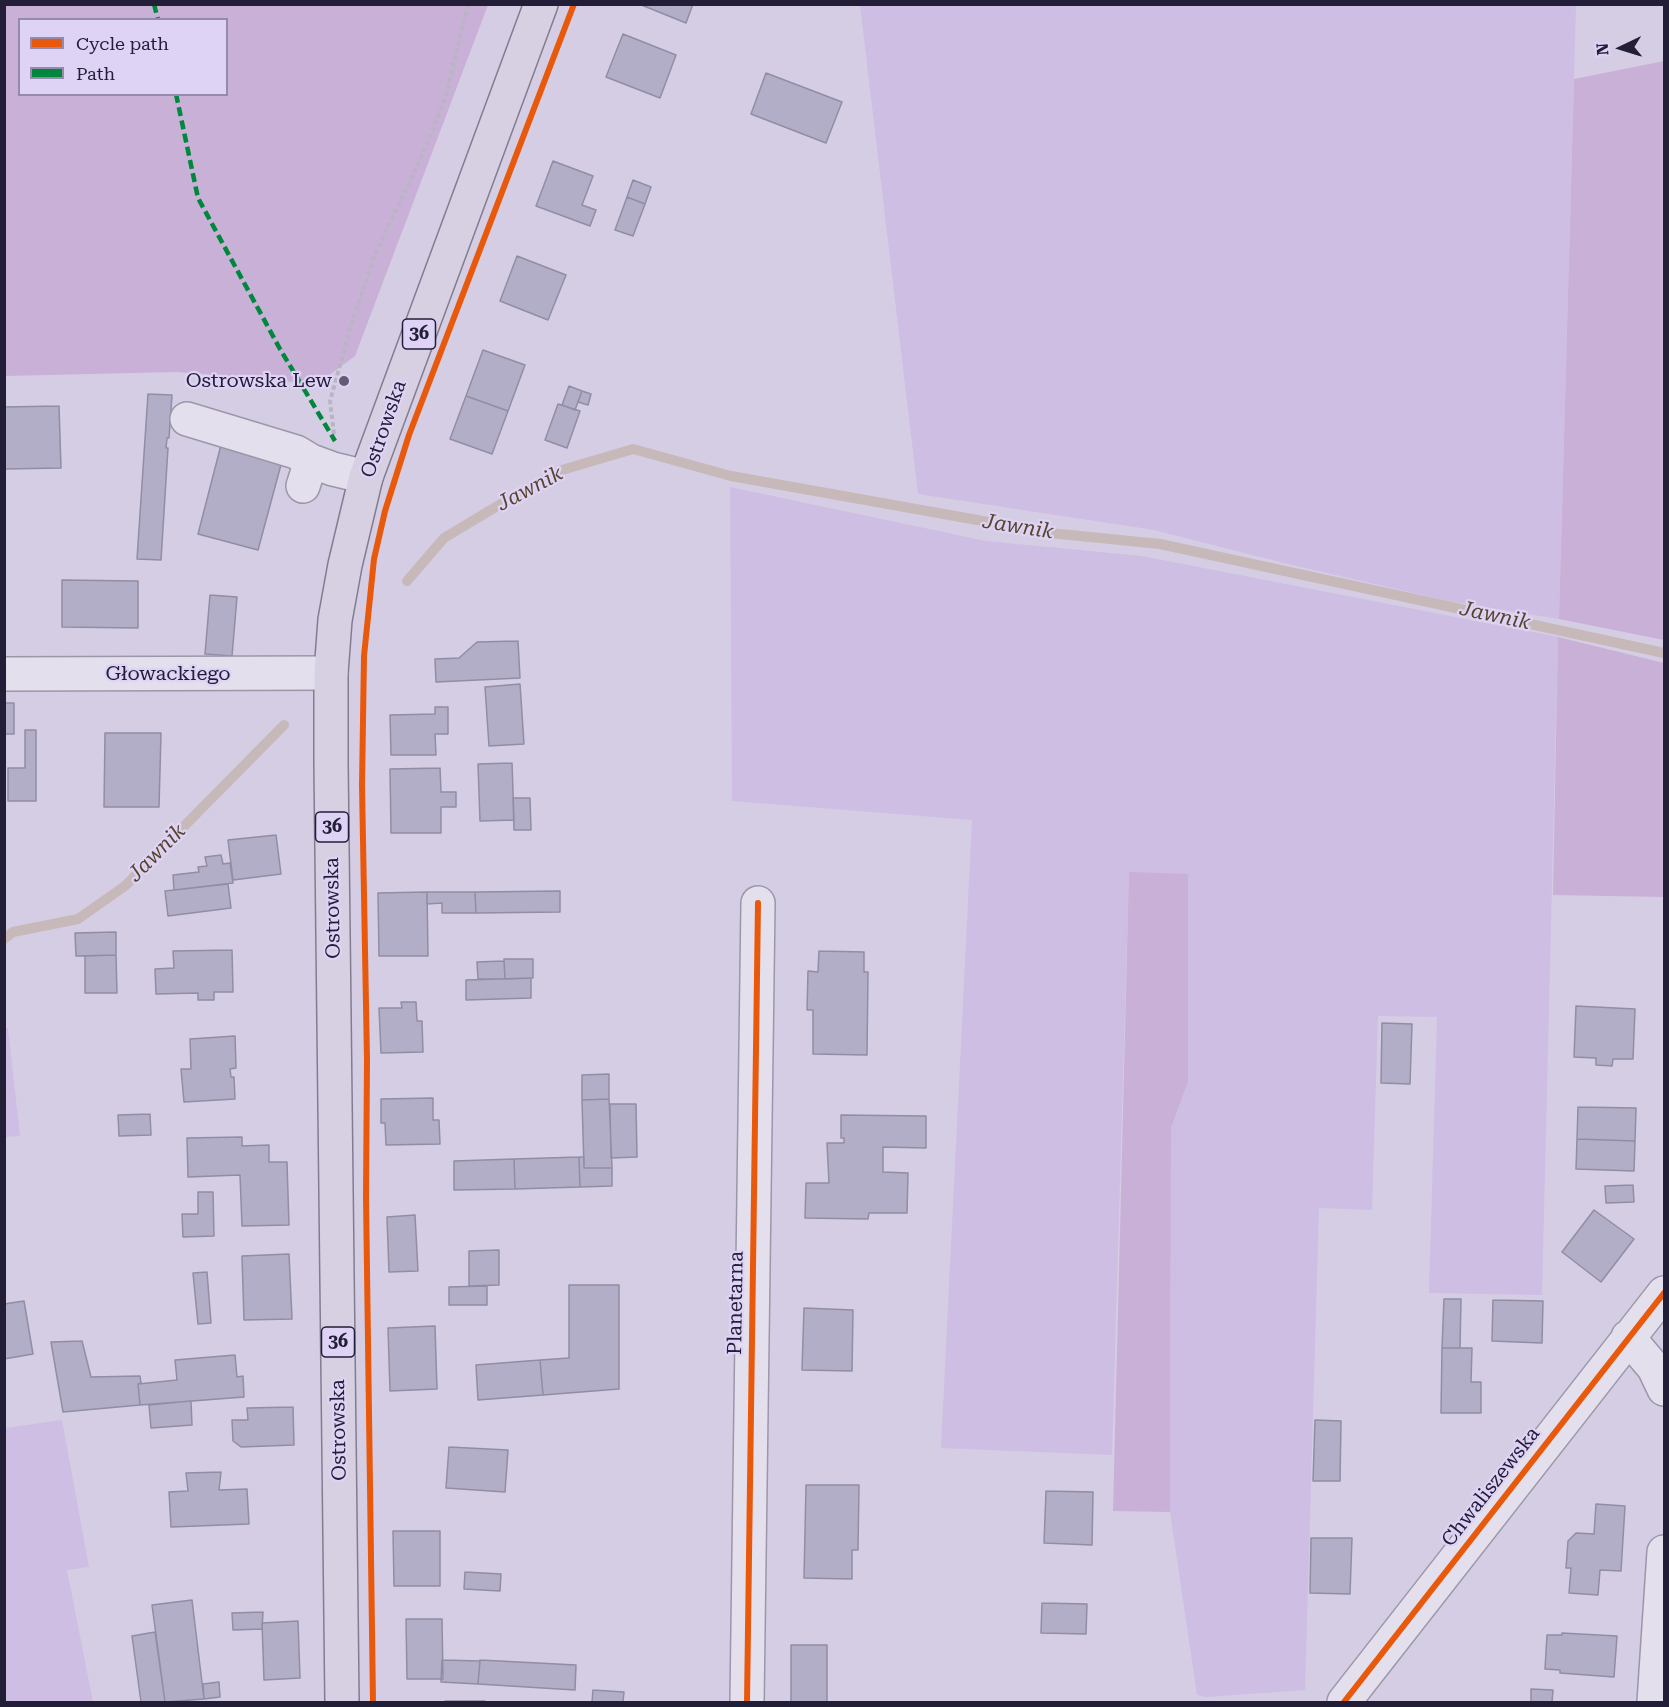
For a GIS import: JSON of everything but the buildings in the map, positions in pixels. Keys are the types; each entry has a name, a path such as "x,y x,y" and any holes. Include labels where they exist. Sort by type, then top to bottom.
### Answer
{"main road":[{"name":"Ostrowska","path":"342,1702 331,673 335,620 345,565 366,477 541,4"}],"street":[{"path":"187,419 296,452 333,469 366,477"},
{"name":"Głowackiego","path":"4,674 331,673"},
{"name":"Planetarna","path":"747,1702 758,903"},
{"name":"Chwaliszewska","path":"1344,1702 1628,1337 1665,1293"},
{"path":"1628,1337 1654,1368 1665,1389"},
{"path":"1654,1702 1665,1552"}],"path":[{"path":"316,463 330,401 353,320 376,252 421,158 446,96 468,4"}],"shaded area":[{"path":"4,5 488,5 355,356 317,384 177,372 5,376"},
{"path":"860,5 1576,5 1559,619 1448,601 1154,530 918,494"},
{"path":"1664,61 1664,640 1559,619 1574,79"},
{"path":"730,487 986,541 1142,556 1558,637 1542,1295 1429,1293 1437,1017 1378,1016 1372,1210 1319,1208 1305,1690 1206,1697 1197,1695 1170,1512 1171,1128 1188,1082 1129,873 1112,1455 941,1448 972,820 732,801"},
{"path":"1558,637 1664,663 1664,897 1553,895"},
{"path":"1129,872 1188,874 1188,1082 1171,1128 1170,1512 1113,1511"},
{"path":"4,1028 8,1028 20,1136 5,1137"},
{"path":"62,1420 89,1567 67,1570 93,1702 5,1702 5,1428"}],"waterway":[{"name":"Jawnik","path":"407,581 444,538 499,505 562,470 633,449 731,476 1050,533 1160,544 1664,653"},
{"name":"Jawnik","path":"4,939 13,932 78,919 125,886 284,725"}],"marked path":[{"path":"154,4 158,18"},
{"path":"176,96 198,198 280,349 335,441"}],"cycle path":[{"path":"373,1702 362,785 364,656 374,559 385,511 409,435 574,4"},
{"path":"747,1702 758,903"},
{"path":"1344,1702 1664,1293"}],"place":[{"name":"Ostrowska Lew","path":"344,381"}]}
